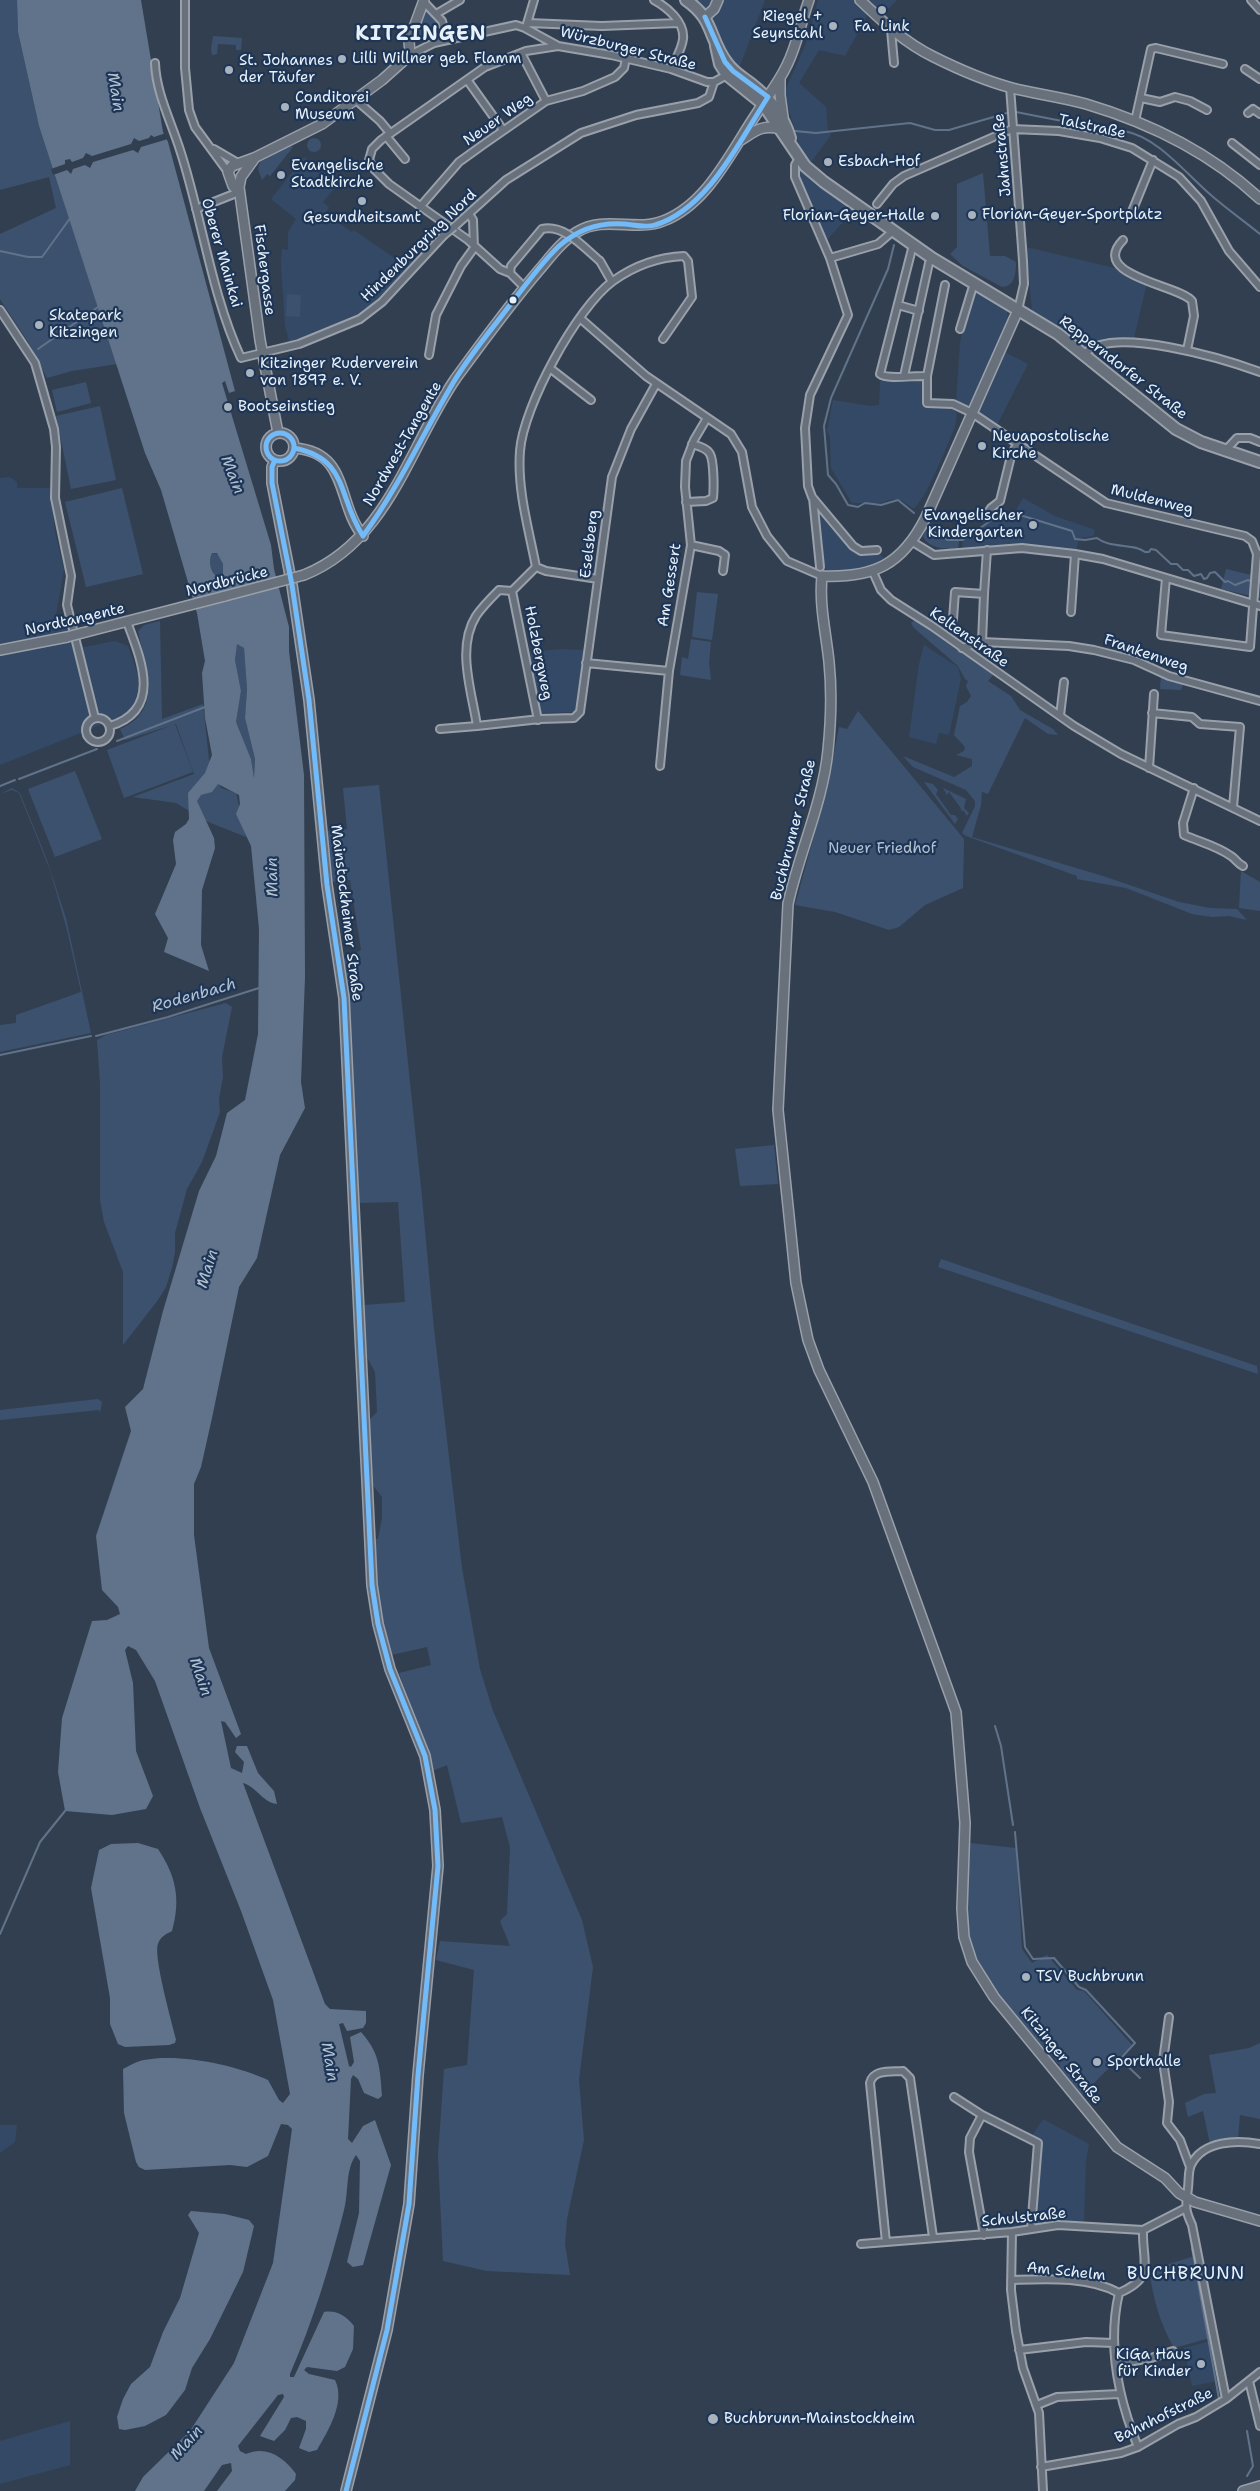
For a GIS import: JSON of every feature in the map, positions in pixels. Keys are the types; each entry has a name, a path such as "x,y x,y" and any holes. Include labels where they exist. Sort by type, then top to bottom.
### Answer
{"main road":[{"path":"686,0 705,17 712,30 720,64 727,75 765,101"},
{"path":"705,17 714,9 718,0"},
{"name":"Nordwest-Tangente","path":"362,536 382,511 454,382 524,287 558,247 582,229 610,223 654,225 674,217 703,193 780,78 791,57 809,0"},
{"path":"860,0 891,30 933,56 1010,87 1085,104 1135,121 1172,137 1240,180 1260,199"},
{"path":"240,192 233,186 229,174 232,166 254,158 322,124 356,100 410,55 409,41 424,1"},
{"path":"716,46 730,67 765,101"},
{"path":"737,143 758,128 782,124 780,78"},
{"name":"Repperndorfer Straße","path":"765,101 782,124 799,158 819,178 932,258 1058,334 1176,429 1201,442 1260,462"},
{"path":"240,192 243,174 254,158"},
{"path":"238,163 243,174"},
{"path":"229,174 235,178 243,174"},
{"name":"Fischergasse","path":"240,192 262,352"},
{"path":"821,571 857,576 874,572 890,563 911,541 926,517 1018,310"},
{"path":"262,352 278,433"},
{"path":"278,433 289,437 294,448 288,459 275,460 268,454 266,445 270,437 278,433"},
{"path":"294,448 310,449 321,455 330,464 355,524 362,536"},
{"name":"Mainstockheimer Straße","path":"275,460 272,467 272,483 292,585 306,682 327,885 344,998 372,1585 376,1614 390,1669 425,1756 435,1810 438,1866 418,2075 409,2204 387,2330 346,2491"},
{"name":"Nordbrücke","path":"156,615 304,575 334,560 362,536"},
{"name":"Buchbrunner Straße","path":"821,571 821,603 829,664 830,709 828,752 818,797 794,875 788,904 778,1089 779,1132 796,1283 808,1340 819,1370 873,1482 950,1693 960,1742 965,1823"},
{"name":"Nordtangente","path":"0,650 67,637 156,615"},
{"name":"Kitzinger Straße","path":"965,1823 962,1909 964,1937 972,1962 994,1997 1117,2147 1165,2178 1179,2193 1187,2198 1260,2221"},
{"path":"1243,2491 1260,2486"}],"street":[{"path":"185,0 186,97 195,127 229,174"},
{"path":"436,14 460,0"},
{"path":"527,25 534,0"},
{"path":"654,0 669,10 678,23 682,42 671,69"},
{"path":"1251,0 1260,10"},
{"path":"424,1 442,22 446,40"},
{"path":"410,55 423,47 446,40 506,26 602,26 678,23"},
{"name":"Würzburger Straße","path":"527,25 558,46 626,58 714,82 727,75"},
{"path":"891,30 894,63"},
{"path":"524,287 510,273 500,269 474,248 468,240 389,184 369,163 372,149 388,135 450,90 468,81 485,67 521,53 558,46"},
{"path":"1135,121 1150,52 1154,48 1223,64"},
{"path":"521,53 546,101"},
{"name":"Neuer Weg","path":"420,207 459,162 503,130 546,101 583,91 610,80 624,68 626,58"},
{"name":"Oberer Mainkai","path":"155,63 158,88 174,132 224,312 241,358 262,352"},
{"path":"1244,69 1260,79"},
{"path":"468,81 503,130"},
{"name":"Hindenburgring Nord","path":"262,352 306,342 360,319 382,302 443,236 506,180 581,133 636,114 698,103 709,97 714,82"},
{"name":"Jahnstraße","path":"1010,87 1024,261 1024,284 1018,310"},
{"path":"1141,98 1160,102 1175,98 1190,101 1206,110"},
{"path":"356,100 380,121 405,159"},
{"path":"1248,113 1253,109 1260,114"},
{"name":"Talstraße","path":"877,204 892,184 904,176 1012,129 1059,131 1100,138 1132,148 1179,177 1201,201 1229,251 1260,287"},
{"path":"1232,143 1260,165"},
{"path":"212,148 238,163"},
{"name":"Repperndorfer Straße","path":"799,158 795,169 799,187 830,258"},
{"path":"1131,214 1153,160"},
{"path":"196,209 240,192"},
{"path":"429,355 436,315 461,266 474,248 473,220 469,214"},
{"path":"510,273 511,266 542,229 550,227 562,230 600,261 612,282"},
{"path":"830,258 878,244 893,231"},
{"path":"1123,240 1117,248 1118,264 1121,268 1144,280 1183,294 1192,301 1194,316 1187,350"},
{"path":"913,245 880,374 888,378 927,376 945,285"},
{"path":"536,567 522,490 520,450 532,406 551,369 581,319 612,282 654,260 684,256 688,262 692,297 663,339"},
{"name":"Buchbrunner Straße","path":"821,571 812,497 808,486 805,428 810,396 848,315 830,258"},
{"path":"904,376 929,263 932,258"},
{"path":"960,329 974,283"},
{"path":"898,305 919,311"},
{"path":"0,310 35,363 54,429 56,447 55,498 71,572 67,605 95,718"},
{"path":"581,319 656,384 731,434 742,452 752,506 766,536 787,561 821,571"},
{"path":"1085,354 1097,345 1111,343 1147,344 1187,350 1260,372"},
{"path":"551,369 591,400"},
{"name":"Muldenweg","path":"927,376 927,403 953,404 972,413 1018,442 1106,503 1245,536 1252,541 1259,554 1254,582 1250,647 1161,635 1166,578"},
{"name":"Eselsberg","path":"538,720 574,718 578,716 612,476 631,429 656,384"},
{"name":"Am Gessert","path":"660,766 669,671 690,545 686,502 686,461 692,444 707,418"},
{"path":"1224,451 1237,438 1250,438 1260,442"},
{"path":"985,517 990,508 1000,501 1011,456 1018,442"},
{"path":"686,502 706,501 713,498 714,490 710,454 706,449 692,444"},
{"name":"Buchbrunner Straße","path":"812,497 853,546 861,551 877,550"},
{"path":"911,541 934,555 1022,548 1075,554 1103,560 1260,606"},
{"path":"690,545 719,551 725,555 723,571"},
{"path":"982,642 987,550"},
{"path":"1071,612 1075,554"},
{"path":"536,567 546,571 598,579"},
{"path":"477,726 466,652 468,635 476,617 499,590 512,591 536,567"},
{"name":"Keltenstraße","path":"874,572 881,590 887,597 1060,716 1121,754 1260,821"},
{"name":"Holzbergweg","path":"512,591 538,720"},
{"path":"953,619 955,592 984,594"},
{"path":"110,726 121,722 133,714 139,707 144,693 141,665 127,622"},
{"name":"Frankenweg","path":"962,648 982,642 1069,646 1107,652 1134,660 1169,676 1260,701"},
{"path":"586,662 669,671"},
{"path":"1060,716 1064,682"},
{"path":"1149,768 1154,694"},
{"path":"1152,713 1192,717 1200,724 1240,727 1233,807"},
{"path":"95,718 105,720 110,726 107,738 101,742 94,741 88,735 86,729 89,722 95,718"},
{"path":"440,729 538,720"},
{"path":"1194,788 1183,823 1184,834 1214,846 1233,857 1243,866"},
{"path":"1169,2017 1163,2061 1169,2102 1168,2123 1180,2140 1190,2167"},
{"path":"886,2242 870,2083 876,2073 903,2071 910,2078 933,2237"},
{"path":"954,2097 982,2115 1038,2143 1031,2229"},
{"path":"982,2115 970,2138 969,2152 984,2235"},
{"path":"1226,2399 1192,2225 1184,2209 1190,2167 1195,2158 1214,2145 1231,2141 1260,2144"},
{"path":"1143,2230 1184,2209"},
{"name":"Schulstraße","path":"861,2244 933,2237 984,2235 1058,2225 1143,2230"},
{"name":"Am Schelm","path":"1118,2293 1130,2288 1142,2279 1145,2270 1143,2230"},
{"path":"1012,2232 1011,2280 1019,2350 1023,2368 1037,2405 1043,2491"},
{"name":"Am Schelm","path":"1011,2280 1081,2283 1110,2288 1118,2293"},
{"name":"Am Schelm","path":"1118,2293 1115,2310 1114,2343 1119,2394 1138,2447"},
{"path":"1019,2350 1086,2342 1114,2343"},
{"path":"1116,2364 1152,2358 1173,2350"},
{"name":"Bahnhofstraße","path":"1042,2467 1121,2453 1138,2447 1226,2399 1260,2372"},
{"path":"1249,2381 1260,2426"},
{"path":"1037,2405 1057,2397 1119,2394"}],"shaded area":[{"path":"693,0 765,0 738,71 721,45 714,20 703,7"},
{"path":"818,0 897,0 882,15 872,7 845,56 819,50 799,83 826,107 828,130 831,135 809,165 801,152 784,93 807,41"},
{"path":"304,157 338,184 323,202 329,207 325,214 352,232 354,230 397,260 402,254 413,263 382,297 364,312 307,340 290,344 285,326 281,263 282,249 288,250 288,232 296,219 271,199"},
{"path":"800,168 853,207 853,211 826,241 799,183 798,175"},
{"path":"1026,247 1119,269 1147,283 1133,342 1096,342 1086,347 1032,311"},
{"path":"972,289 1007,310 1008,319 997,348 1028,364 997,425 956,401 960,343"},
{"path":"906,378 924,380 925,405 951,408 957,413 955,427 942,458 925,494 914,509 901,500 892,499 881,503 852,503 831,468 830,437 827,431 833,400 871,406 879,405 880,381"},
{"path":"10,477 17,482 17,488 50,488 55,532 64,570 56,615 68,623 74,649 115,641 128,646 138,675 138,692 132,709 118,718 0,765 0,478"},
{"name":"Evangelischer Kindergarten","path":"1023,498 1055,516 1095,530 1093,536 1079,538 1076,551 1023,546 962,549 963,540 993,520 1019,516 1016,510"},
{"path":"818,506 860,554 870,555 879,553 884,558 871,566 851,572 833,572 826,569 823,564"},
{"path":"924,645 958,667 961,679 949,735 939,733 936,744 909,737 919,664"},
{"path":"561,649 585,650 577,712 541,713 528,652"},
{"path":"1043,2119 1089,2144 1086,2161 1084,2223 1055,2222 1035,2224 1040,2142 1032,2136"},
{"path":"0,2125 17,2125 15,2142 0,2153"},
{"name":"KiGa Haus für Kinder","path":"1210,2341 1217,2381 1192,2386 1184,2348"},
{"path":"70,2421 70,2465 0,2484 0,2441"}],"green space":[{"path":"0,0 17,0 18,32 39,126 117,364 72,371 47,378 28,342 0,299 0,234 56,208 49,177 0,190"},
{"path":"426,11 429,11 438,22 441,33 424,39 417,33"},
{"path":"213,36 242,38 241,50 236,50 236,45 218,44 217,54 212,55"},
{"path":"311,138 317,138 321,145 317,152 311,152 307,148 307,142"},
{"path":"290,146 293,147 270,176 267,174 262,180 258,169 260,162"},
{"name":"Florian-Geyer-Sportplatz","path":"983,173 990,256 1005,256 1016,262 1016,270 1012,282 1002,287 963,266 950,254 957,247 957,184"},
{"path":"287,294 301,295 300,317 286,316"},
{"path":"86,382 91,403 57,412 52,390"},
{"path":"100,406 116,480 71,489 56,416"},
{"path":"122,488 143,574 86,587 65,502"},
{"path":"926,528 946,541 959,541 958,549 948,549 930,544 923,537"},
{"path":"212,553 218,554 223,564 224,577 215,575 210,566"},
{"path":"1226,569 1260,577 1260,598 1221,589"},
{"path":"697,592 718,594 712,640 692,637"},
{"path":"915,620 942,637 993,675 988,681 1011,696 1020,710 1053,729 1058,735 1048,734 1025,718 988,794 982,792 981,805 972,837 1103,876 1179,902 1210,908 1237,909 1247,920 1229,916 1212,917 1192,914 1126,888 1077,879 1077,876 966,836 962,833 975,806 975,801 966,790 913,767 903,756 954,777 972,766 972,759 956,755 964,751 965,747 954,735 960,706 967,702 971,696 966,686 968,681 958,666 914,628 911,623"},
{"path":"160,621 162,719 203,704 209,760 221,788 236,793 246,837 206,821 176,803 133,797 194,774 176,724 125,740 120,729 134,721 143,711 147,699 147,672 138,631 144,625"},
{"path":"691,639 711,642 709,662 711,680 680,675 682,657 688,659"},
{"path":"237,643 244,648 247,689 245,718 255,759 254,780 251,759 236,722 241,691 235,660"},
{"path":"1161,676 1183,684 1181,690 1160,689"},
{"name":"Neuer Friedhof","path":"858,711 964,839 963,888 925,905 899,927 889,930 835,912 795,905 827,789 839,727 847,729"},
{"path":"175,724 193,772 124,798 107,750"},
{"path":"75,771 102,839 55,857 28,789"},
{"path":"924,782 933,784 938,790 936,794 951,815 955,815 958,819 955,824"},
{"path":"379,785 434,1329 462,1568 480,1669 493,1711 582,1920 593,1967 579,2080 584,2140 567,2219 565,2244 570,2275 487,2271 443,2261 438,2156 444,2069 467,2065 474,1970 436,1960 440,1941 510,1946 500,1921 507,1914 510,1847 502,1817 461,1823 447,1765 432,1771 399,1673 431,1665 427,1647 391,1655 381,1615 373,1539 378,1539 382,1518 382,1497 372,1484 369,1420 377,1412 375,1372 363,1350 364,1305 405,1302 398,1202 358,1203 342,960 361,950 350,880 331,882 325,831 347,829 343,788"},
{"path":"12,788 20,793 47,860 66,918 91,1033 0,1052 0,1025 16,1023 16,1015 81,992 67,930 50,870 19,793 12,790 0,794"},
{"path":"943,788 966,799 964,808 969,813 967,816 963,810 962,812 949,792 947,795"},
{"path":"1241,871 1260,882 1260,911 1239,908"},
{"path":"226,1003 232,1007 222,1057 223,1077 219,1099 220,1112 202,1162 187,1189 175,1233 175,1252 166,1287 123,1345 123,1272 104,1222 100,1200 100,1083 97,1040 106,1035"},
{"path":"774,1145 778,1184 740,1186 735,1149"},
{"path":"941,1259 1257,1366 1258,1374 938,1267"},
{"path":"98,1399 102,1402 100,1413 99,1410 0,1420 0,1410"},
{"name":"TSV Buchbrunn","path":"970,1843 1016,1848 1022,1949 1032,1963 1047,1955 1077,1990 1084,1991 1132,2045 1080,2097 1058,2069 1060,2065 1019,2021 992,1988 973,1953 968,1935 966,1912"},
{"path":"1260,2043 1260,2119 1240,2115 1238,2138 1210,2144 1203,2111 1188,2117 1185,2103 1204,2094 1216,2093 1209,2055 1249,2048"},
{"path":"1195,2256 1210,2338 1174,2348 1158,2310 1149,2270"}],"water":[{"name":"Main","path":"17,0 141,0 163,132 168,142 235,391 229,393 225,381 222,383 271,545 274,569 289,627 289,651 304,775 305,977 301,1082 305,1108 280,1155 257,1258 239,1287 201,1467 194,1484 194,1535 209,1648 241,1734 236,1738 225,1722 221,1721 231,1768 242,1773 244,1762 235,1752 237,1746 247,1746 258,1773 274,1791 277,1804 267,1800 243,1783 325,2004 330,2009 366,2011 366,2023 363,2028 347,2031 343,2023 339,2024 349,2066 351,2067 354,2062 350,2037 361,2032 372,2047 378,2062 382,2096 378,2099 364,2093 358,2079 353,2075 351,2079 348,2139 352,2143 363,2126 375,2120 391,2165 363,2265 353,2267 347,2262 359,2213 360,2161 356,2155 350,2167 346,2203 327,2273 314,2314 290,2374 290,2377 294,2377 324,2312 341,2314 354,2326 353,2349 345,2367 337,2371 307,2367 304,2370 309,2374 335,2380 338,2389 337,2407 326,2434 317,2450 309,2452 299,2448 306,2429 306,2421 297,2417 291,2418 285,2430 274,2441 260,2436 284,2397 283,2394 278,2395 238,2446 240,2451 246,2454 261,2451 267,2452 286,2462 296,2474 295,2480 285,2491 217,2491 232,2471 231,2463 222,2465 204,2491 135,2491 143,2477 190,2431 234,2363 273,2263 292,2129 288,2125 281,2124 268,2156 247,2167 230,2165 145,2170 139,2167 136,2162 124,2113 123,2069 141,2061 158,2058 190,2059 224,2065 268,2080 279,2100 283,2103 290,2094 273,2000 241,1911 200,1808 155,1681 136,1650 128,1646 125,1650 133,1683 136,1751 153,1796 146,1809 112,1815 65,1811 58,1772 62,1718 92,1621 107,1620 120,1614 118,1607 102,1590 96,1536 131,1431 125,1407 143,1389 163,1311 199,1191 216,1156 227,1113 245,1100 258,1034 259,929 251,846 236,814 240,804 239,795 218,784 212,792 201,795 197,801 214,838 215,848 202,890 201,945 209,971 164,952 168,938 155,914 176,864 173,840 175,832 186,824 189,819 188,793 205,773 212,755 205,718 202,673 205,661 197,613 161,490 145,453 39,126 18,32","holes":["212,553 217,553 223,564 223,577 215,575 210,566","237,644 244,648 247,689 245,718 255,759 254,778 251,759 236,722 241,691 235,660"]},
{"path":"138,1843 158,1849 173,1878 175,1888 176,1908 172,1931 160,1939 157,1951 176,2039 175,2043 169,2045 125,2047 118,2044 110,2024 110,1998 91,1888 99,1850 111,1844"},
{"path":"191,2211 225,2214 249,2220 254,2226 243,2272 210,2339 192,2368 185,2390 166,2415 145,2426 125,2430 119,2429 117,2417 123,2399 131,2384 150,2367 163,2332 180,2298 199,2233 188,2215"}],"pier":[{"path":"166,133 168,139 141,147 138,153 133,150 93,162 90,168 85,165 73,169 71,174 67,170 53,175 51,169 65,164 65,160 70,159 72,162 83,158 86,153 92,156 131,144 134,138 139,141 149,138 151,135 154,137"}],"waterway":[{"path":"1016,112 1113,131"},
{"path":"795,131 816,133 910,123 935,130 949,130 1007,113"},
{"path":"1124,131 1136,135 1160,148 1212,196 1260,234"},
{"path":"0,251 28,257 42,257 71,217"},
{"path":"894,245 888,269 831,398 824,426 828,475 836,484 848,505 858,507 865,503 881,505 898,500 914,513"},
{"path":"38,349 98,307"},
{"path":"926,527 947,540 963,540 993,519 1020,515 1072,531 1075,539 1097,538 1109,544 1141,549 1145,552 1149,552 1151,549 1156,550 1171,564 1177,564 1194,576 1201,574 1204,579 1210,573 1215,572 1225,582 1228,581 1235,585 1248,580 1253,582"},
{"path":"117,741 205,707"},
{"path":"19,779 97,749"},
{"path":"0,786 15,780"},
{"name":"Rodenbach","path":"96,1036 168,1017 259,988"},
{"name":"Rodenbach","path":"0,1055 91,1036"},
{"path":"995,1726 1001,1746 1013,1825"},
{"path":"0,1934 40,1842 65,1811"},
{"path":"1015,1832 1025,1947 1033,1959 1054,1958 1079,1987 1086,1990 1135,2043 1120,2059 1140,2078"},
{"path":"1192,2248 1219,2399"},
{"path":"1247,2431 1253,2466 1247,2476"}],"transit line":[{"path":"363,536 399,480 442,402 474,351 553,252 566,240 590,228 607,224 652,226 674,217 707,189 734,152 768,97 733,71 725,62 705,17"},
{"path":"280,433 290,437 294,447 290,457 280,461 270,457 266,447 270,437 280,433"},
{"path":"294,448 312,453 333,470 363,536"},
{"path":"275,460 272,467 272,483 292,585 309,700 327,885 344,998 372,1585 378,1624 390,1669 425,1756 435,1810 438,1866 418,2075 409,2204 387,2330 346,2491"}],"place":[{"name":"Fa. Link","path":"882,10"},
{"name":"Riegel + Seynstahl","path":"833,26"},
{"name":"Lilli Willner geb. Flamm","path":"342,59"},
{"name":"St. Johannes der Täufer","path":"229,70"},
{"name":"Conditorei Museum","path":"285,107"},
{"name":"Esbach-Hof","path":"828,162"},
{"name":"Evangelische Stadtkirche","path":"281,175"},
{"name":"Gesundheitsamt","path":"362,201"},
{"name":"Florian-Geyer-Sportplatz","path":"972,215"},
{"name":"Florian-Geyer-Halle","path":"935,216"},
{"name":"Skatepark Kitzingen","path":"39,325"},
{"name":"Kitzinger Ruderverein von 1897 e. V.","path":"250,373"},
{"name":"Bootseinstieg","path":"228,407"},
{"name":"Neuapostolische Kirche","path":"982,446"},
{"name":"Evangelischer Kindergarten","path":"1033,525"},
{"name":"TSV Buchbrunn","path":"1026,1977"},
{"name":"Sporthalle","path":"1097,2062"},
{"name":"KiGa Haus für Kinder","path":"1201,2364"},
{"name":"Buchbrunn-Mainstockheim","path":"713,2419"}],"district":[{"name":"KITZINGEN","path":"421,35"},
{"name":"BUCHBRUNN","path":"1186,2274"}]}
